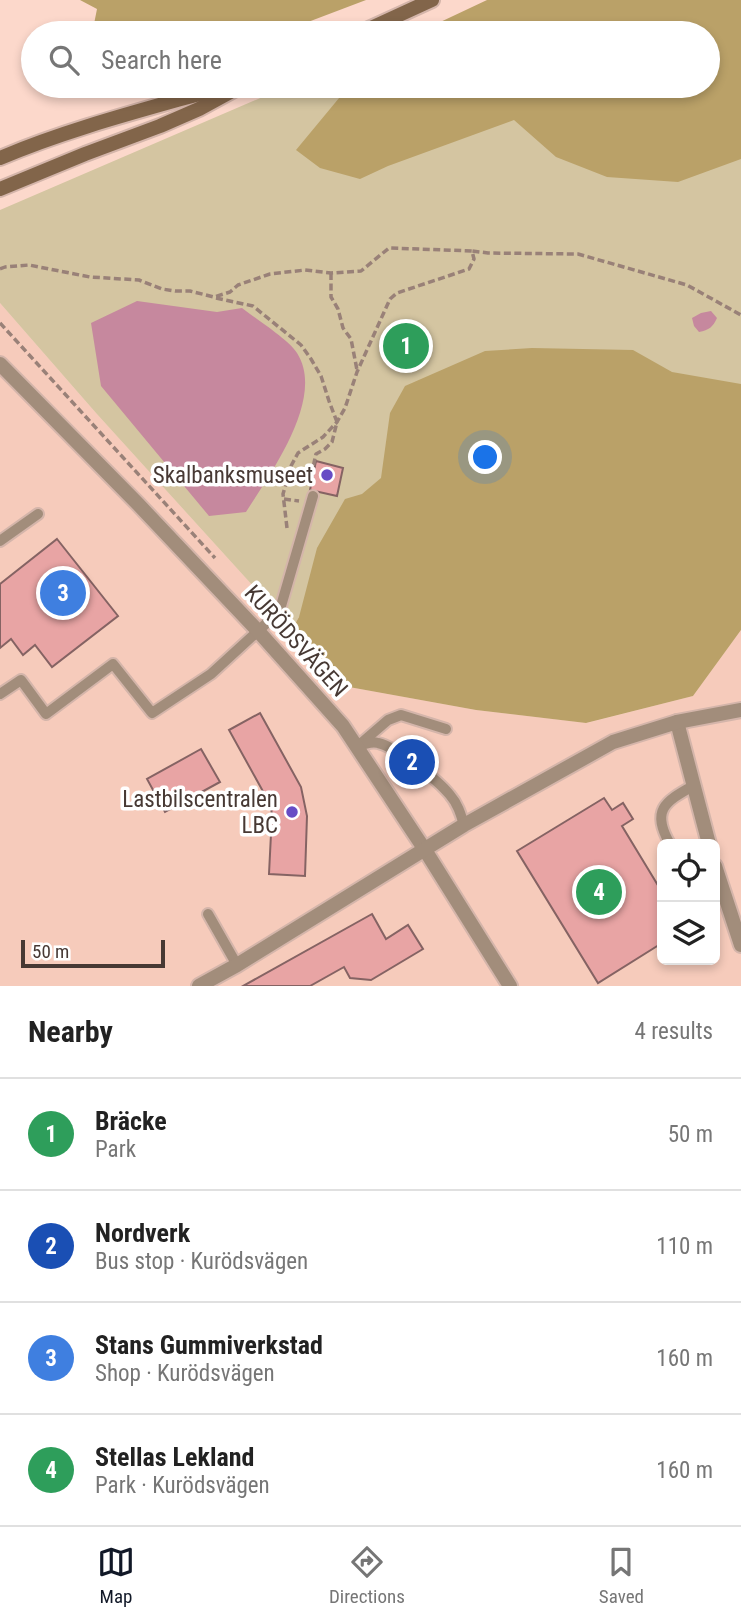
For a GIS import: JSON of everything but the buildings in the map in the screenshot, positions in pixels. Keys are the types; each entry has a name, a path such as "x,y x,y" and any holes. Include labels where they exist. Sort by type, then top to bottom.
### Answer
{"main road":[{"path":"386,21 432,0"},
{"path":"0,158 108,119 184,98"},
{"path":"0,189 160,126 219,98"}],"street":[{"name":"KURÖDSVÄGEN","path":"0,364 138,503 343,726 510,986"},
{"path":"199,986 464,825 613,742 677,722 741,710"},
{"path":"677,722 708,839"},
{"path":"720,881 741,945"}],"lane":[{"path":"0,694 21,680 46,714 113,664 152,713 211,674 270,620 281,606 313,496"},
{"path":"0,541 38,514"},
{"path":"357,747 388,720 401,715 446,729"},
{"path":"357,747 378,742 412,762 451,796 464,825"},
{"path":"668,839 661,824 661,814 671,798 693,786"},
{"path":"208,914 237,965"}],"path":[{"path":"214,298 230,292 238,285 270,274 305,270 331,273 360,271 388,248 578,254 687,285 741,315"},
{"path":"298,552 289,543 283,494 291,466 299,453 324,437 337,422 390,299 397,293 469,269 474,259 472,251"},
{"path":"0,269 29,265 90,277 139,280 162,289 190,291 253,306 301,345 321,376 337,422 332,442 316,454 313,464"},
{"path":"331,273 331,297 338,309 343,328 351,339 358,372"},
{"path":"0,323 217,561"}],"shaded area":[{"path":"80,0 366,0 311,21 95,21 97,9"},
{"path":"487,0 741,0 741,159 678,182 607,177 556,157 514,120 388,166 360,179 320,168 296,150 339,98 720,98 720,21 442,21"},
{"path":"260,98 618,98 741,104 741,450 299,617 292,629 0,303 0,210"},
{"path":"137,301 217,312 242,308 280,336 297,353 304,371 305,391 300,413 280,457 246,512 209,516 101,386 91,323"},
{"path":"0,303 292,629 349,687 476,710 587,723 693,696 741,630 741,986 0,986"},
{"path":"711,311 717,318 710,328 699,332 692,318"},
{"path":"532,348 633,350 672,372 741,384 741,630 693,696 586,723 476,710 349,687 292,629 299,617 317,548 345,499 362,494 381,478 390,413 405,386 485,351"}],"place":[{"name":"Bräcke","path":"406,346"},
{"name":"Skalbanksmuseet","path":"327,475"},
{"name":"Stans Gummiverkstad","path":"63,593"},
{"name":"Nordverk","path":"412,762"},
{"name":"Lastbilscentralen LBC","path":"292,812"},
{"name":"Stellas Lekland","path":"599,892"}]}
